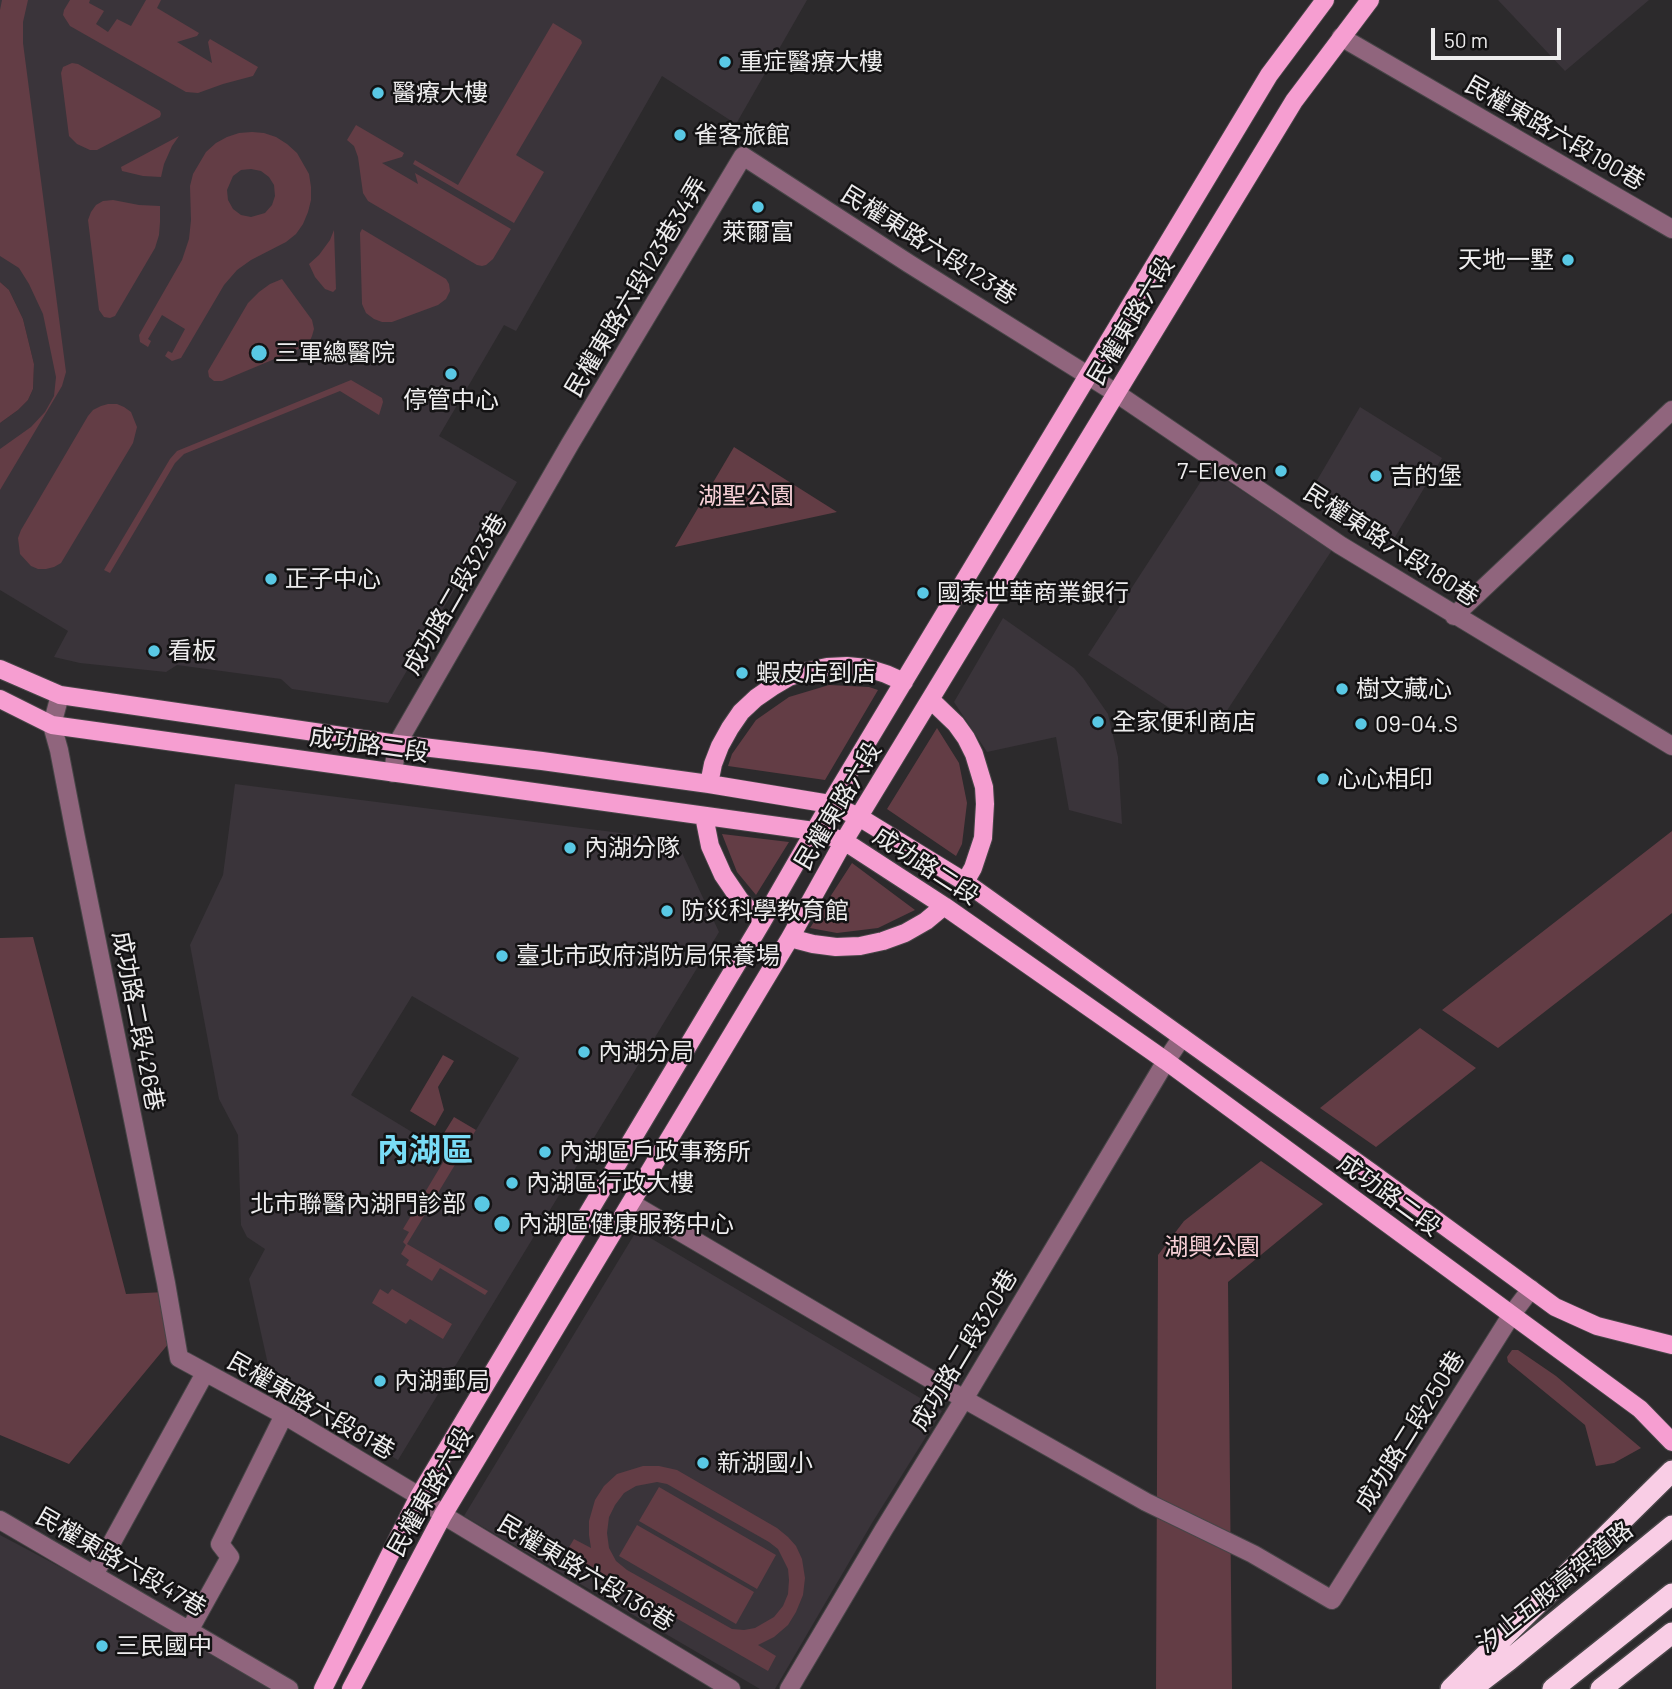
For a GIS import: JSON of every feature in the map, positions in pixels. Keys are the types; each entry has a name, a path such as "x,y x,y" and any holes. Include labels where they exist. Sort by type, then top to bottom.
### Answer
{"highway":[{"path":"1451,1689 1672,1471"},
{"name":"汐止五股高架道路","path":"1471,1689 1672,1526"},
{"path":"1553,1689 1672,1594"},
{"path":"1601,1689 1672,1633"}],"main road":[{"name":"民權東路六段","path":"323,1689 419,1496 830,804 1269,75 1325,0"},
{"name":"民權東路六段","path":"351,1689 443,1515 790,937 844,841 1294,101 1370,0"},
{"path":"709,784 720,746 741,712 755,698 789,677 827,667 847,666 867,668 904,682"},
{"name":"成功路二段","path":"0,668 60,695 397,744 709,784 830,804 859,817 965,882 1555,1307 1597,1326 1672,1345"},
{"name":"成功路二段","path":"0,699 52,725 814,831 844,841 944,906 1166,1061 1640,1409 1672,1442"},
{"path":"931,700 956,724 965,738 974,754 984,787 983,838 973,868 965,882"},
{"path":"704,816 710,846 723,875 740,900 762,922"},
{"path":"790,937 836,947 883,942 926,921 944,906"}],"street":[{"name":"民權東路六段190巷","path":"1341,37 1672,229"},
{"name":"民權東路六段123巷","path":"743,156 1089,375"},
{"name":"民權東路六段123巷34弄","path":"570,444 743,156"},
{"name":"民權東路六段180巷","path":"1089,375 1340,545 1672,746"},
{"path":"1454,616 1672,410"},
{"name":"成功路二段323巷","path":"393,773 397,744 570,444"},
{"name":"成功路二段426巷","path":"60,695 52,725 164,1269 179,1358"},
{"name":"成功路二段320巷","path":"789,1689 1181,1037"},
{"path":"631,1203 964,1399"},
{"name":"成功路二段250巷","path":"964,1399 1146,1503 1236,1546 1332,1600 1512,1314 1531,1289"},
{"name":"民權東路六段81巷","path":"179,1358 284,1415 419,1496"},
{"path":"94,1575 205,1373"},
{"path":"190,1631 230,1557 220,1544 284,1415"},
{"name":"民權東路六段136巷","path":"419,1496 443,1515 731,1689"},
{"name":"民權東路六段47巷","path":"0,1521 289,1689"}],"shaded area":[{"name":"三軍總醫院","path":"0,0 807,0 736,124 662,76 516,331 504,325 439,436 517,482 388,703 292,689 281,679 177,665 166,672 80,663 54,657 68,631 0,590 0,423 28,400 33,389 34,364 23,319 9,290 0,282"},
{"path":"1498,0 1649,0 1565,71"},
{"name":"吉的堡","path":"1360,407 1442,458 1386,552 1309,502 1309,494"},
{"path":"1209,469 1332,550 1211,735 1088,655"},
{"path":"1003,618 1074,668 1108,714 1118,757 1122,824 1069,810 1056,737 987,752 954,702"},
{"path":"235,784 676,840 719,932 398,1460 273,1387 249,1279 265,1249 247,1237 241,1225 238,1135 219,1099 190,945 223,875","holes":["412,996 519,1058 458,1160 351,1095"]},
{"name":"新湖國小","path":"637,1230 942,1411 872,1523 775,1689 760,1689 464,1516"},
{"name":"三民國中","path":"0,1535 128,1603 279,1689 0,1689"}],"green space":[{"path":"2,0 28,0 23,22 23,43 66,372 62,386 0,490 0,449 31,427 45,412 54,396 56,377 43,314 19,268 0,256"},
{"path":"70,0 90,0 89,3 104,11 96,24 108,32 117,19 131,26 146,0 161,0 157,8 199,33 177,42 212,63 208,42 210,39 258,67 253,76 198,93 186,92 70,26 63,15"},
{"path":"553,23 582,43 516,155 544,172 514,223 413,164 415,160 458,185"},
{"path":"72,63 160,111 160,117 97,150 77,144 69,136 61,73 63,67"},
{"path":"356,125 404,153 402,157 382,163 418,184 415,173 511,229 493,259 486,265 477,265 368,201 363,193 358,157 354,146 347,140"},
{"path":"239,133 264,133 276,137 297,153 309,174 311,200 308,212 296,234 237,270 224,285 181,358 172,361 165,356 168,351 172,353 185,329 162,315 148,339 151,341 148,347 140,342 139,335 182,260 189,239 190,186 193,174 206,152 216,143","holes":["241,170 261,171 274,185 272,205 265,213 251,217 241,215 233,209 228,200 227,190 233,176"]},
{"path":"179,136 164,164 161,177 122,171 121,167"},
{"path":"113,200 160,206 160,222 155,248 115,316 110,318 104,317 99,310 88,220 96,205"},
{"path":"362,229 446,279 450,291 446,299 438,305 392,322 382,322 366,313 362,304"},
{"path":"334,230 336,289 333,292 325,289 309,264 319,255"},
{"path":"282,279 312,320 314,329 308,345 222,381 214,381 209,377 208,371 248,303 270,284"},
{"path":"0,282 9,290 23,319 34,364 33,389 28,400 0,423"},
{"path":"351,380 382,398 379,415 340,391 184,454 175,463 110,573 104,570 177,451"},
{"path":"108,404 117,404 131,412 137,427 133,443 61,563 46,569 31,566 20,554 18,538 21,530 88,416 93,410"},
{"name":"湖聖公園","path":"734,447 837,512 675,547"},
{"path":"829,685 878,690 825,780 728,766 732,754 756,720 789,697"},
{"path":"937,728 959,763 967,803 962,844 956,856 887,809"},
{"path":"1672,831 1672,913 1498,1048 1442,1010"},
{"path":"722,834 789,842 756,895 737,872"},
{"path":"852,863 915,910 878,928 837,933 810,928"},
{"path":"33,937 126,1294 164,1292 169,1343 69,1464 0,1435 0,938"},
{"path":"1420,1028 1476,1068 1376,1147 1320,1108"},
{"path":"443,1055 454,1061 438,1087 444,1110 435,1126 410,1111"},
{"path":"454,1117 476,1130 407,1244 488,1291 485,1295 440,1268 432,1281 406,1265 409,1260 401,1254 406,1245 403,1242 409,1232 403,1229 448,1154 436,1146"},
{"name":"湖興公園","path":"1261,1161 1323,1204 1228,1282 1232,1689 1156,1689 1158,1255 1184,1221"},
{"path":"380,1289 388,1294 392,1289 452,1324 443,1339 410,1319 406,1324 372,1303"},
{"path":"1512,1350 1518,1350 1556,1376 1641,1448 1614,1463 1596,1466 1585,1425 1508,1362 1507,1357"},
{"path":"643,1466 677,1470 777,1528 796,1546 802,1559 805,1578 803,1595 788,1625 774,1637 758,1645 776,1656 768,1671 565,1554 574,1539 591,1548 589,1521 595,1500 604,1486 617,1474","holes":["657,1482 667,1484 778,1549 788,1569 789,1580 788,1594 774,1617 755,1628 732,1629 627,1570 616,1561 609,1548 607,1533 609,1517 615,1505 624,1493 636,1486"]},
{"path":"659,1487 776,1555 757,1589 639,1521"},
{"path":"637,1525 754,1592 736,1624 619,1556"}],"place":[{"name":"重症醫療大樓","path":"725,62"},
{"name":"醫療大樓","path":"378,93"},
{"name":"雀客旅館","path":"680,135"},
{"name":"萊爾富","path":"758,207"},
{"name":"天地一墅","path":"1568,260"},
{"name":"三軍總醫院","path":"259,353"},
{"name":"停管中心","path":"451,374"},
{"name":"7-Eleven","path":"1281,471"},
{"name":"吉的堡","path":"1376,476"},
{"name":"正子中心","path":"271,579"},
{"name":"國泰世華商業銀行","path":"923,593"},
{"name":"看板","path":"154,651"},
{"name":"蝦皮店到店","path":"742,673"},
{"name":"樹文藏心","path":"1342,689"},
{"name":"全家便利商店","path":"1098,722"},
{"name":"09-04.S","path":"1361,724"},
{"name":"心心相印","path":"1323,779"},
{"name":"內湖分隊","path":"570,848"},
{"name":"防災科學教育館","path":"667,911"},
{"name":"臺北市政府消防局保養場","path":"502,956"},
{"name":"內湖分局","path":"584,1052"},
{"name":"內湖區戶政事務所","path":"545,1152"},
{"name":"內湖區行政大樓","path":"512,1183"},
{"name":"北市聯醫內湖門診部","path":"482,1204"},
{"name":"內湖區健康服務中心","path":"502,1224"},
{"name":"內湖郵局","path":"380,1381"},
{"name":"新湖國小","path":"703,1463"},
{"name":"三民國中","path":"102,1646"}],"district":[{"name":"內湖區","path":"425,1150"}]}
